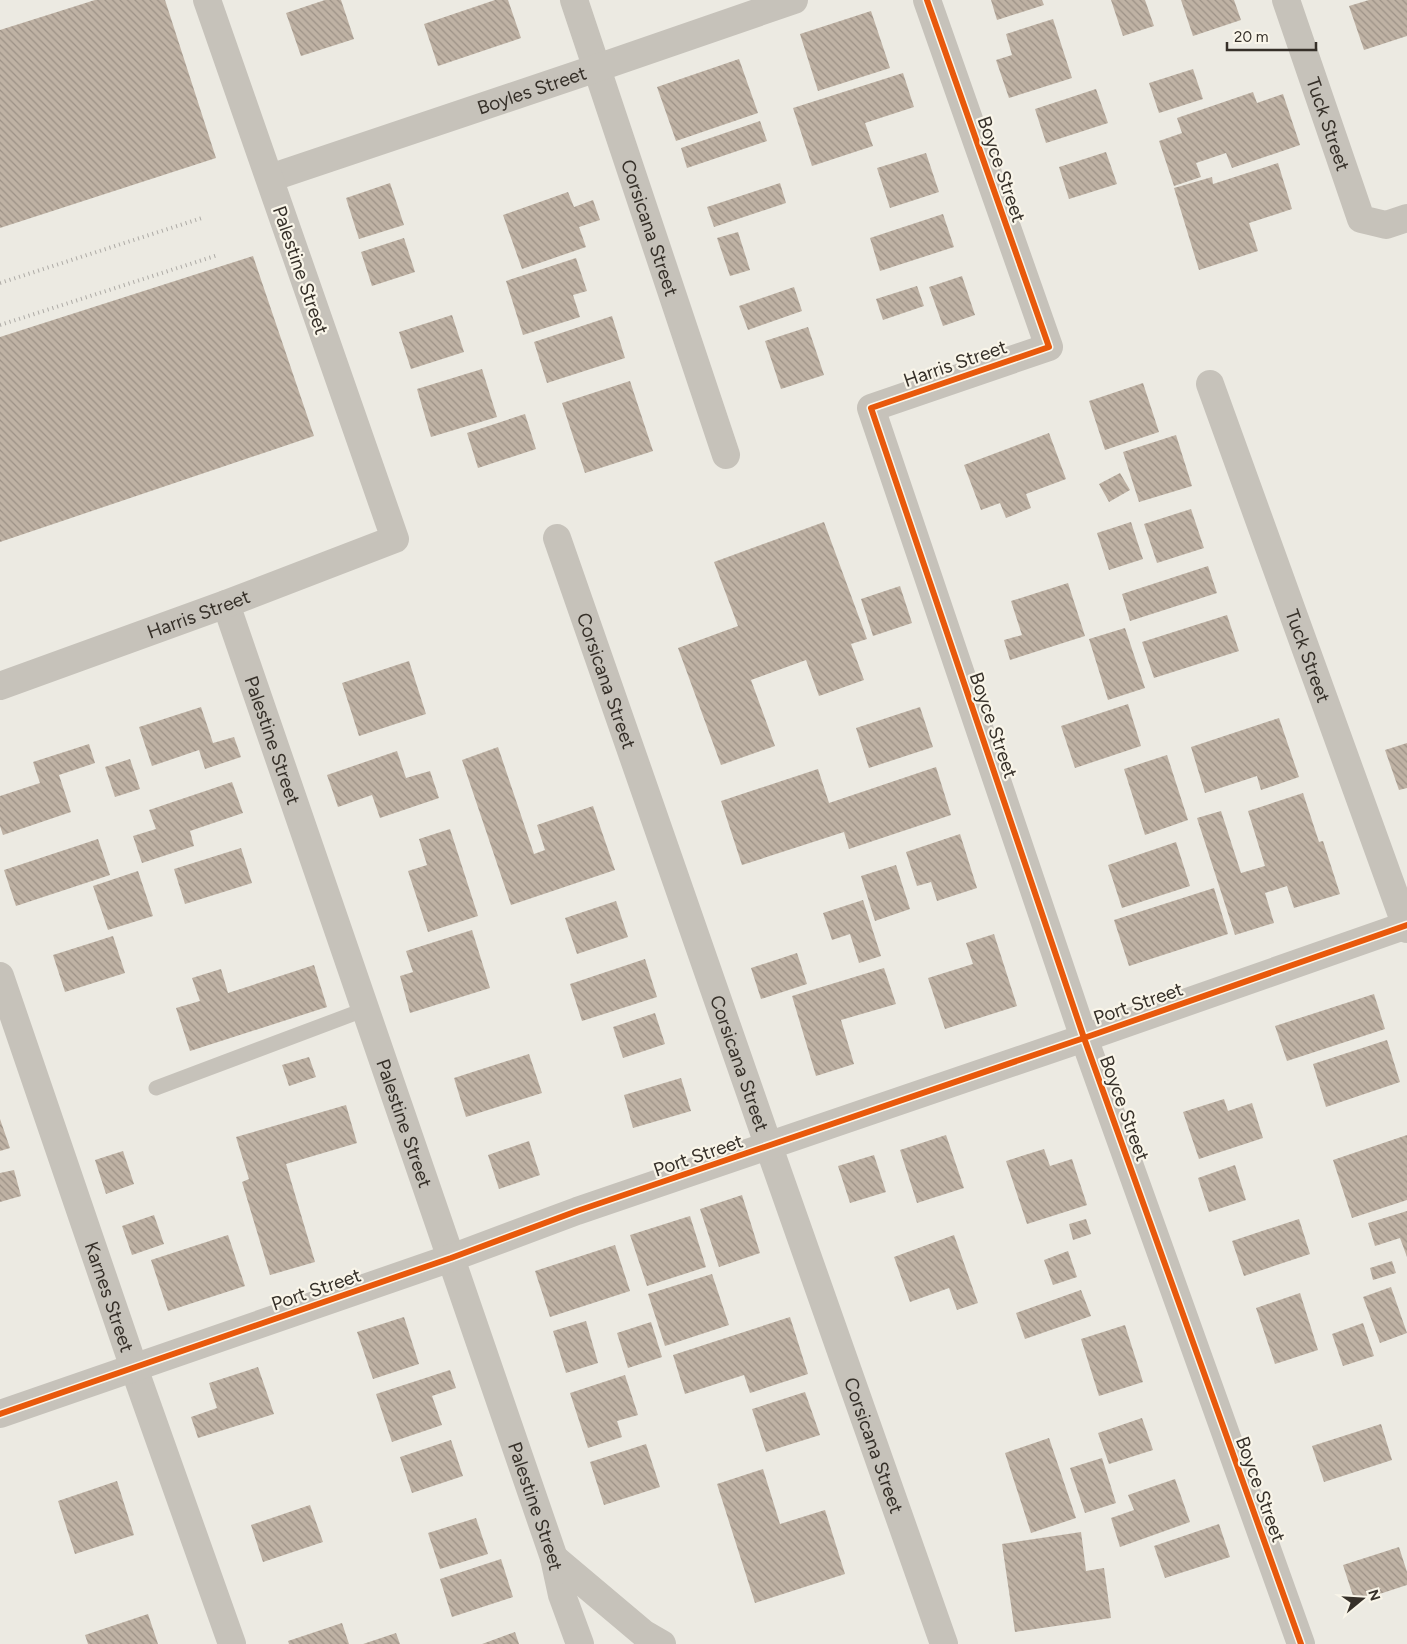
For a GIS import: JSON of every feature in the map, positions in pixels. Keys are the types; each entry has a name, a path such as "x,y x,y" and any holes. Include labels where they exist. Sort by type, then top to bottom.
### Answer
{"street":[{"name":"Palestine Street","path":"207,0 395,539"},
{"name":"Corsicana Street","path":"574,0 726,454"},
{"name":"Boyles Street","path":"270,178 794,0"},
{"name":"Boyce Street","path":"927,0 1049,347"},
{"name":"Tuck Street","path":"1286,0 1361,219 1386,225 1407,218"},
{"name":"Harris Street","path":"871,408 1049,347"},
{"name":"Tuck Street","path":"1210,384 1407,926"},
{"name":"Boyce Street","path":"871,408 1084,1038 1300,1644"},
{"name":"Corsicana Street","path":"557,538 944,1644"},
{"name":"Harris Street","path":"0,686 226,604 395,539"},
{"name":"Palestine Street","path":"226,604 554,1558 562,1595 580,1644"},
{"name":"Port Street","path":"0,1414 451,1258 577,1211 769,1147 1407,926"},
{"name":"Karnes Street","path":"0,976 134,1368 232,1644"},
{"path":"554,1558 643,1633 662,1644"}],"lane":[{"path":"156,1088 366,1009"}],"building":[{"path":"95,0 165,0 216,158 0,228 0,30"},
{"path":"325,0 341,0 354,39 301,56 286,13"},
{"path":"495,0 508,0 521,38 438,66 424,24"},
{"path":"991,0 1042,0 1044,5 997,20"},
{"path":"1111,0 1145,0 1154,26 1123,36"},
{"path":"1181,0 1234,0 1241,20 1193,36"},
{"path":"1369,0 1407,0 1407,36 1364,50 1349,6"},
{"path":"871,11 890,68 818,91 800,34"},
{"path":"1053,19 1072,78 1009,98 996,60 1012,55 1006,34"},
{"path":"739,59 758,113 676,141 657,87"},
{"path":"1193,69 1203,99 1159,113 1149,83"},
{"path":"903,73 914,107 865,123 873,146 812,166 793,108"},
{"path":"1096,89 1108,123 1046,143 1035,109"},
{"path":"1253,92 1257,103 1283,94 1300,145 1232,168 1226,153 1196,163 1201,177 1174,186 1159,141 1182,133 1177,118"},
{"path":"760,121 767,141 687,168 681,148"},
{"path":"1106,152 1117,184 1069,199 1059,167"},
{"path":"926,153 939,192 890,208 877,168"},
{"path":"1278,163 1292,209 1249,223 1258,251 1199,270 1174,188 1212,177 1213,184"},
{"path":"390,183 404,225 359,239 346,198"},
{"path":"780,183 786,203 714,227 707,207"},
{"path":"568,192 574,207 593,200 600,220 579,227 586,247 522,269 503,215"},
{"path":"943,214 954,247 880,271 870,238"},
{"path":"738,232 750,270 730,276 717,238"},
{"path":"404,238 415,272 372,286 361,252"},
{"path":"253,256 314,436 0,542 0,337"},
{"path":"576,258 587,291 573,295 580,317 523,335 506,281"},
{"path":"962,276 975,315 943,326 929,287"},
{"path":"917,286 924,306 883,320 876,299"},
{"path":"794,287 802,311 748,330 739,306"},
{"path":"452,315 464,352 411,369 399,332"},
{"path":"612,316 625,358 547,383 534,342"},
{"path":"808,327 824,375 781,389 765,341"},
{"path":"482,369 497,417 431,437 417,389"},
{"path":"630,381 653,451 585,473 562,403"},
{"path":"1143,383 1159,432 1105,450 1089,401"},
{"path":"525,414 536,449 478,468 467,433"},
{"path":"1049,433 1066,479 1026,494 1031,508 1006,518 1000,503 981,510 964,465"},
{"path":"1176,435 1192,486 1139,502 1123,452"},
{"path":"1120,473 1130,490 1109,502 1099,484"},
{"path":"1191,509 1204,548 1157,563 1144,524"},
{"path":"824,522 867,639 851,644 864,680 819,696 806,660 751,680 775,746 721,765 678,648 738,626 714,562"},
{"path":"1131,522 1143,559 1109,570 1097,533"},
{"path":"1208,566 1217,593 1130,621 1122,594"},
{"path":"1068,583 1085,636 1010,660 1004,640 1022,635 1011,601"},
{"path":"900,586 912,623 873,636 861,599"},
{"path":"1227,615 1239,651 1154,678 1142,642"},
{"path":"1125,628 1145,688 1108,700 1089,639"},
{"path":"409,661 426,714 359,736 342,683"},
{"path":"1128,704 1141,746 1075,768 1061,726"},
{"path":"201,707 213,743 234,737 241,757 205,769 199,750 152,766 139,727"},
{"path":"920,707 933,747 869,768 856,728"},
{"path":"1279,718 1299,777 1261,790 1257,776 1205,793 1191,747"},
{"path":"1407,743 1407,788 1399,790 1385,750"},
{"path":"89,744 95,763 59,775 71,812 3,835 0,826 0,796 40,783 33,762"},
{"path":"498,747 534,854 545,850 537,825 593,806 615,870 511,905 462,760"},
{"path":"397,751 406,778 430,771 439,798 380,818 372,795 338,807 327,775"},
{"path":"1167,755 1188,820 1145,835 1124,769"},
{"path":"130,759 140,789 115,797 105,767"},
{"path":"936,767 951,815 849,849 844,832 742,865 721,801 818,769 829,803"},
{"path":"232,782 243,813 190,831 194,846 142,863 133,836 156,829 149,810"},
{"path":"1303,793 1319,842 1323,841 1340,894 1294,908 1287,886 1265,893 1274,923 1235,935 1197,818 1221,811 1241,873 1265,866 1248,811"},
{"path":"450,829 478,916 428,932 408,871 427,865 419,839"},
{"path":"960,834 977,888 937,901 931,882 917,886 906,852"},
{"path":"98,839 110,875 16,906 4,870"},
{"path":"1176,842 1190,886 1122,908 1108,865"},
{"path":"241,848 252,883 185,904 174,869"},
{"path":"896,865 910,909 875,921 861,876"},
{"path":"138,871 153,916 108,930 93,886"},
{"path":"1214,888 1228,934 1129,966 1114,920"},
{"path":"863,900 881,956 859,963 850,934 832,940 823,913"},
{"path":"616,901 628,937 577,954 565,918"},
{"path":"472,930 490,988 410,1013 400,976 413,972 406,951"},
{"path":"994,934 1017,1006 945,1029 928,978 973,964 966,943"},
{"path":"113,936 125,973 65,992 53,955"},
{"path":"797,953 807,984 761,999 751,968"},
{"path":"645,959 657,997 582,1021 570,984"},
{"path":"314,965 327,1007 190,1051 176,1008 200,1001 192,978 221,969 228,993"},
{"path":"884,968 896,1004 841,1020 854,1064 816,1076 792,996"},
{"path":"1374,994 1385,1029 1287,1061 1275,1026"},
{"path":"655,1013 665,1044 623,1058 613,1027"},
{"path":"1387,1040 1400,1082 1326,1107 1313,1064"},
{"path":"529,1054 542,1093 466,1117 454,1078"},
{"path":"309,1057 316,1077 289,1086 282,1065"},
{"path":"681,1078 691,1111 633,1128 624,1095"},
{"path":"1224,1099 1228,1111 1252,1103 1263,1138 1199,1159 1183,1112"},
{"path":"346,1105 357,1143 286,1164 315,1262 270,1275 242,1182 249,1179 236,1137"},
{"path":"0,1119 10,1148 0,1151"},
{"path":"946,1135 964,1188 917,1203 900,1150"},
{"path":"1407,1135 1407,1200 1352,1218 1333,1160"},
{"path":"529,1141 540,1175 499,1189 488,1155"},
{"path":"1044,1149 1050,1166 1072,1159 1087,1205 1027,1224 1006,1161"},
{"path":"123,1151 134,1184 106,1194 95,1160"},
{"path":"874,1155 886,1192 850,1203 838,1166"},
{"path":"1235,1165 1246,1200 1209,1212 1198,1178"},
{"path":"14,1170 21,1196 0,1202 0,1173"},
{"path":"742,1195 760,1253 719,1267 700,1209"},
{"path":"1407,1211 1407,1257 1400,1238 1375,1246 1368,1223"},
{"path":"154,1215 164,1244 132,1255 122,1226"},
{"path":"690,1216 706,1267 647,1286 630,1235"},
{"path":"1086,1219 1091,1234 1073,1240 1069,1224"},
{"path":"1299,1219 1310,1254 1244,1276 1232,1241"},
{"path":"228,1235 245,1286 168,1311 151,1260"},
{"path":"954,1235 978,1303 957,1310 949,1288 910,1302 894,1257"},
{"path":"615,1245 630,1291 550,1317 535,1271"},
{"path":"1068,1251 1077,1277 1053,1285 1044,1260"},
{"path":"1392,1261 1396,1273 1373,1280 1370,1268"},
{"path":"712,1274 729,1325 665,1346 648,1294"},
{"path":"1391,1287 1407,1333 1380,1343 1363,1297"},
{"path":"1081,1290 1091,1316 1025,1339 1016,1313"},
{"path":"1300,1293 1318,1350 1275,1364 1256,1308"},
{"path":"404,1317 419,1364 373,1379 357,1332"},
{"path":"790,1317 808,1374 750,1393 744,1375 685,1394 673,1355"},
{"path":"586,1321 598,1363 566,1373 553,1331"},
{"path":"651,1322 662,1357 628,1368 617,1333"},
{"path":"1363,1323 1374,1356 1343,1366 1332,1334"},
{"path":"1125,1325 1143,1382 1099,1396 1081,1339"},
{"path":"258,1367 274,1414 198,1438 191,1417 217,1408 209,1383"},
{"path":"450,1370 456,1388 432,1396 442,1425 392,1442 376,1394"},
{"path":"625,1375 638,1415 617,1421 622,1437 588,1448 570,1393"},
{"path":"805,1392 820,1435 766,1452 752,1409"},
{"path":"1142,1418 1153,1450 1109,1464 1098,1433"},
{"path":"1381,1424 1392,1460 1324,1482 1312,1446"},
{"path":"1049,1438 1076,1518 1031,1533 1005,1453"},
{"path":"451,1440 463,1476 412,1493 400,1457"},
{"path":"646,1444 660,1487 604,1505 590,1462"},
{"path":"1102,1458 1116,1503 1085,1513 1070,1468"},
{"path":"763,1469 780,1524 825,1510 845,1574 755,1603 717,1484"},
{"path":"1175,1479 1190,1522 1120,1547 1111,1518 1134,1510 1128,1495"},
{"path":"117,1481 134,1535 75,1554 58,1501"},
{"path":"310,1505 323,1542 263,1562 251,1525"},
{"path":"476,1518 488,1554 440,1569 428,1533"},
{"path":"1219,1524 1230,1557 1165,1578 1154,1546"},
{"path":"1081,1532 1086,1571 1104,1568 1111,1618 1015,1632 1002,1544"},
{"path":"1399,1547 1407,1572 1407,1585 1355,1602 1343,1565"},
{"path":"501,1559 513,1597 452,1617 440,1579"},
{"path":"148,1614 158,1644 88,1644 85,1635"},
{"path":"342,1623 349,1644 289,1644 288,1641"},
{"path":"515,1632 519,1644 482,1644"},
{"path":"396,1633 400,1644 363,1644"}],"railway":[{"path":"0,283 202,218"},
{"path":"0,325 218,255"}],"cycle path":[{"path":"927,0 1049,347 871,408 1084,1038 1301,1644"},
{"path":"0,1414 451,1258 577,1211 1084,1038 1407,925"}]}
